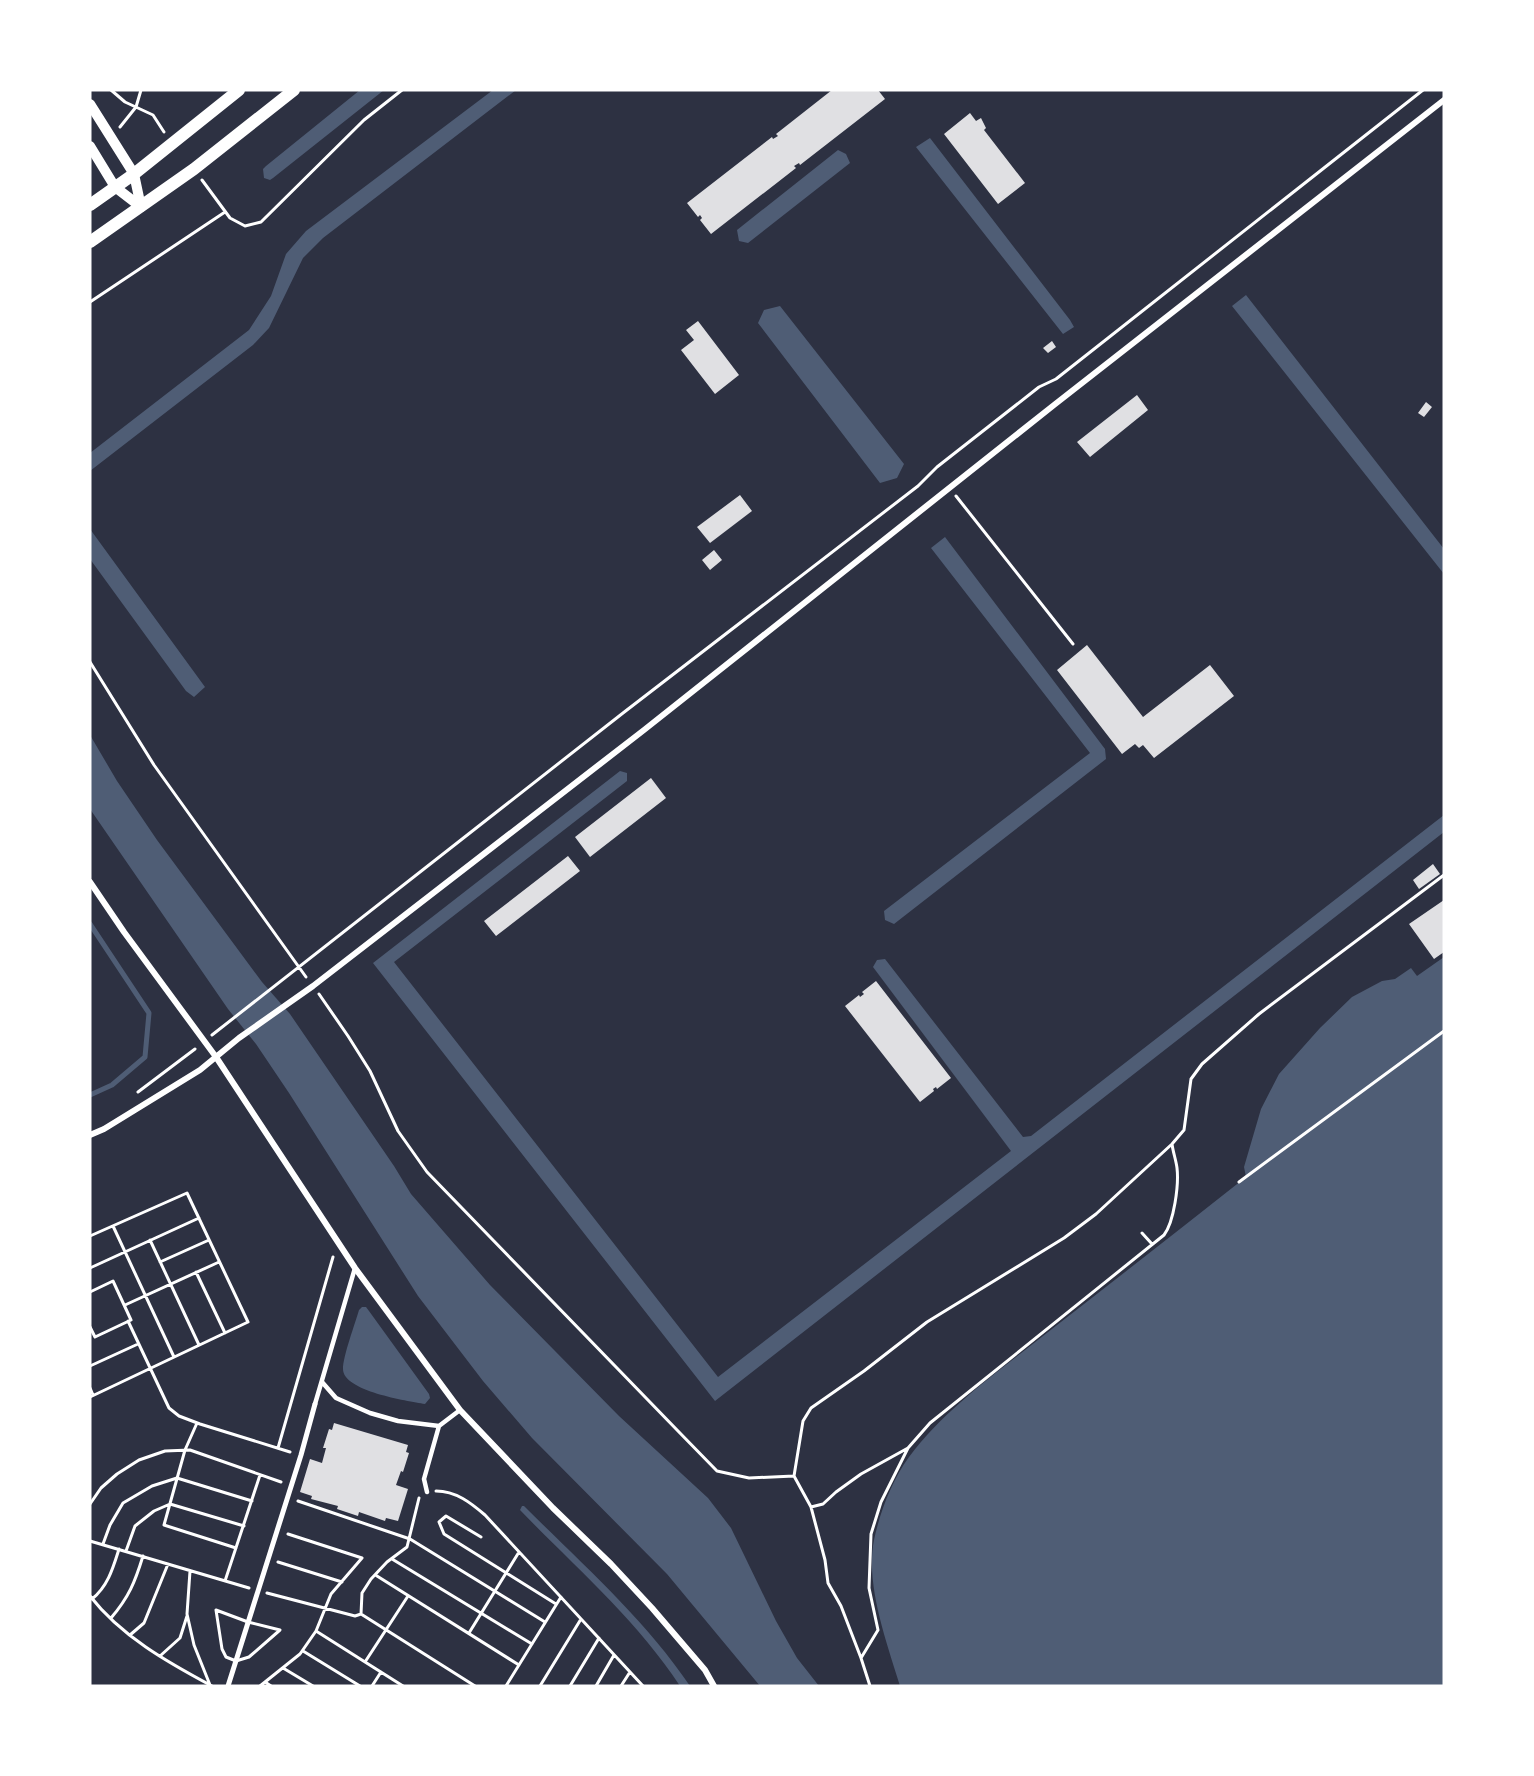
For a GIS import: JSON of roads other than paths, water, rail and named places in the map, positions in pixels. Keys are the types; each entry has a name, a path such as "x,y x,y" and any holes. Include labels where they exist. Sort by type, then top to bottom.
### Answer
{"main road":[{"path":"90,205 134,174 239,90"},
{"path":"90,242 194,169 294,90"}],"street":[{"path":"90,1135 104,1129 190,1076 313,986 644,730 1444,100"},
{"path":"90,104 134,174 141,207"},
{"path":"90,146 115,187 141,207"},
{"path":"90,882 216,1057 355,1268 460,1410 652,1608 705,1670 714,1686"},
{"path":"228,1686 315,1404"}],"lane":[{"path":"315,1404 355,1268"},
{"path":"322,1382 336,1398 370,1413 398,1421 440,1426"},
{"path":"427,1492 424,1479 440,1426 460,1410"}],"water":[{"path":"360,90 384,90 273,178 270,180 264,178 263,169 266,166"},
{"path":"493,90 516,90 323,238 303,258 269,328 253,345 90,471 90,453 249,330 271,296 286,254 306,231"},
{"path":"930,138 1074,327 1063,334 916,147"},
{"path":"838,150 846,154 850,163 748,243 739,241 737,230"},
{"path":"1246,295 1444,549 1444,574 1232,306"},
{"path":"780,306 904,464 897,478 880,483 758,323 764,310"},
{"path":"90,529 205,687 194,697 186,691 90,559"},
{"path":"945,537 1105,749 1106,759 894,924 885,920 884,911 1090,753 931,548"},
{"path":"90,735 117,781 157,840 262,982 290,1014 411,1194 490,1285 619,1416 708,1498 731,1528 776,1621 797,1658 819,1686 760,1686 667,1574 532,1438 483,1381 418,1296 256,1044 228,1009 90,809"},
{"path":"620,771 627,773 627,781 394,962 718,1377 1011,1151 873,967 877,960 885,959 1023,1137 1031,1136 1444,815 1444,832 715,1401 373,963"},
{"path":"1444,957 1444,1686 900,1686 879,1614 872,1576 872,1557 883,1507 897,1476 909,1457 939,1423 972,1392 1246,1177 1244,1167 1261,1109 1279,1074 1320,1028 1352,997 1382,981 1395,979 1411,968 1417,976"},
{"path":"366,1307 429,1394 430,1398 425,1404 377,1394 353,1383 346,1377 343,1369 345,1356 359,1310"},
{"path":"522,1506 633,1614 690,1686 680,1686 625,1616 520,1510"}],"waterway":[{"path":"90,924 149,1013 145,1057 112,1085 90,1095"}]}
